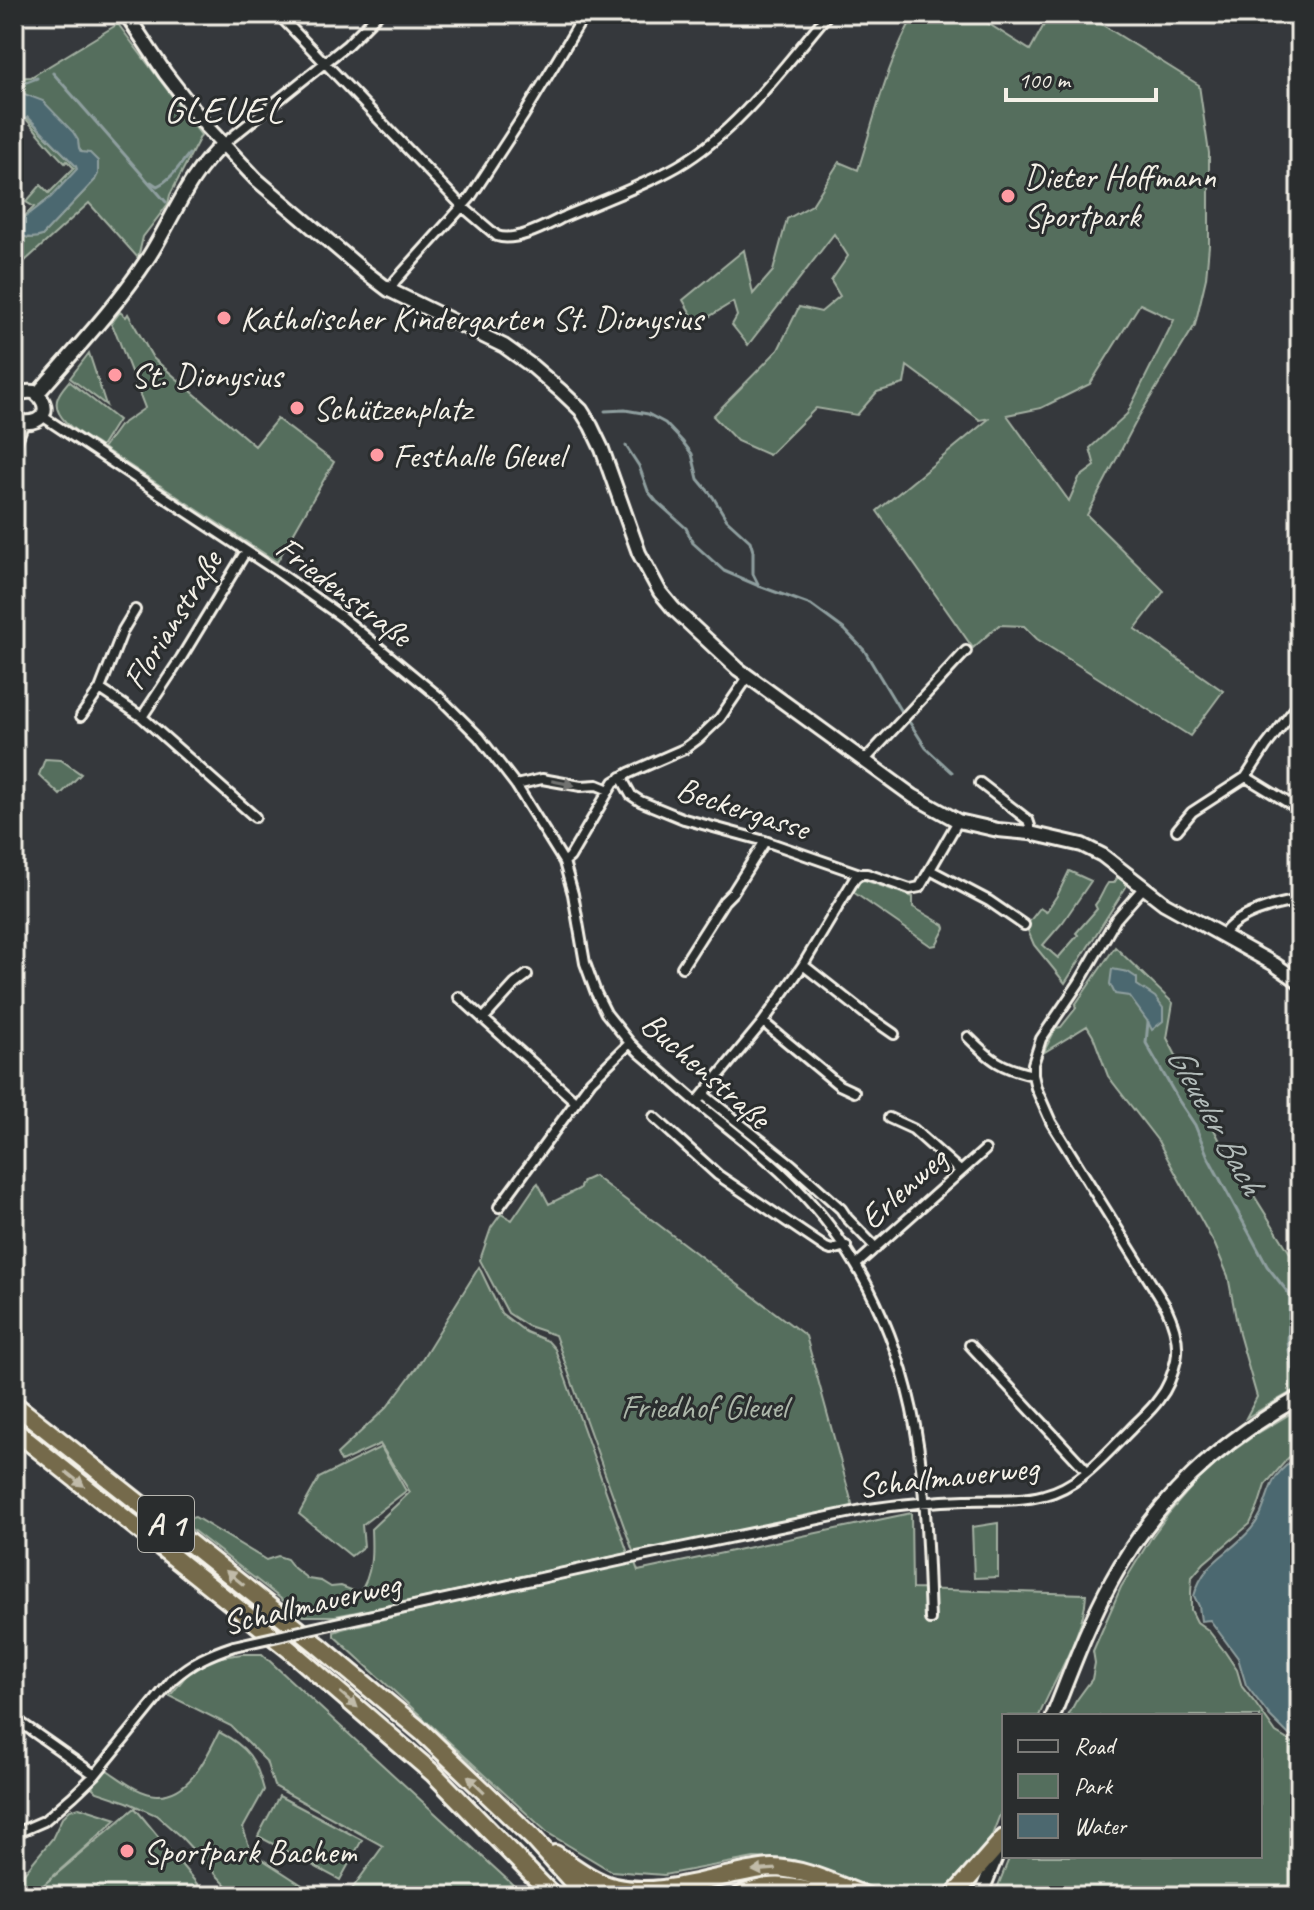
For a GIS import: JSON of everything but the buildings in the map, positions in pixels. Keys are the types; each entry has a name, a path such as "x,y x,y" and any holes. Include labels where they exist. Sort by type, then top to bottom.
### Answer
{"highway":[{"name":"A 1","path":"14,1404 318,1645 422,1732 533,1838 585,1896"},
{"name":"A 1","path":"14,1430 314,1670 434,1774 553,1896"},
{"path":"533,1838 581,1872 612,1887 643,1891 673,1888 773,1868 807,1873 866,1896"},
{"path":"953,1896 1002,1841"},
{"path":"525,1866 546,1896"},
{"path":"740,1896 768,1887 789,1886 825,1896"}],"street":[{"path":"126,14 165,73 222,145 256,179 389,290 504,346 532,366 581,410 602,449 639,553 660,592 695,630 748,677 913,796 958,821 1082,845 1102,855 1164,903 1274,964 1300,982"},
{"path":"278,14 463,207 503,238 517,236 680,165 745,111 828,14"},
{"path":"38,393 106,314 147,259 202,165 222,145 347,45 378,14"},
{"path":"389,290 463,207 524,115 585,14"},
{"path":"14,443 18,418 32,423 44,411 44,403 38,393 26,391 15,397"},
{"name":"Friedenstraße","path":"42,416 342,617 438,696 499,761 564,862"},
{"name":"Florianstraße","path":"142,717 246,551"},
{"path":"81,716 100,689 123,630 135,610"},
{"path":"864,761 966,651"},
{"path":"564,862 570,857 609,790 621,777 684,749 699,738 720,718 748,677"},
{"path":"100,689 142,717 255,817"},
{"path":"1177,830 1192,812 1246,777 1294,710"},
{"name":"Beckergasse","path":"621,777 631,795 684,819 765,841 860,874 915,889 920,887 930,870"},
{"path":"1246,777 1300,810"},
{"path":"516,785 542,779 581,786 597,785 609,790"},
{"path":"980,783 1028,820 1030,833"},
{"path":"958,821 930,870 989,901 1024,925"},
{"path":"682,967 765,841"},
{"name":"Buchenstraße","path":"564,862 590,978 606,1013 630,1043 792,1165 841,1209 876,1248"},
{"path":"701,1098 763,1022 860,874"},
{"path":"968,1037 1003,1067 1033,1075 1041,1039 1079,983 1116,919 1144,887"},
{"path":"1223,935 1227,927 1239,919 1300,900"},
{"path":"803,965 894,1034"},
{"path":"483,1019 527,975"},
{"path":"459,997 576,1102"},
{"path":"763,1022 839,1085 854,1092"},
{"path":"499,1207 597,1073 630,1043"},
{"name":"Schallmauerweg","path":"95,1775 173,1679 199,1659 234,1646 862,1510 896,1504 1011,1500 1041,1496 1070,1485 1158,1401 1169,1382 1177,1357 1176,1340 1166,1307 1051,1122 1033,1075"},
{"name":"Buchenstraße","path":"701,1098 799,1190 846,1246 881,1312 899,1361 915,1427 924,1503 930,1619"},
{"name":"Buchenstraße","path":"654,1117 738,1190 826,1248 831,1250 846,1246"},
{"path":"889,1118 913,1129 960,1171"},
{"name":"Erlenweg","path":"857,1264 985,1150"},
{"path":"970,1345 1087,1471"},
{"path":"1054,1714 1110,1584 1151,1520 1181,1484 1212,1457 1242,1433 1300,1397"},
{"path":"14,1718 95,1775 44,1821 14,1834"},
{"path":"980,1896 1002,1844"}],"green space":[{"path":"915,14 973,14 1030,50 1050,14 1085,14 1199,85 1209,153 1209,245 1206,278 1195,325 1139,416 1087,515 1164,591 1135,629 1223,691 1190,736 1037,639 1024,626 999,625 973,648 877,511 990,418 980,420 907,366 904,384 877,392 857,415 816,408 769,455 737,441 713,416 778,350 799,307 821,312 840,296 831,281 848,256 834,234 748,345 732,325 737,316 733,302 697,324 683,300 744,250 753,294 773,271 787,219 812,205 839,162 858,170 889,70","holes":["1140,304 1174,320 1127,414 1090,448 1095,466 1079,478 1069,501 1007,415 1041,408 1090,384"]},
{"path":"118,24 201,135 168,204 143,237 138,258 89,203 14,271 14,233 29,238 42,236 95,180 82,152 14,90 14,78 31,77"},
{"path":"27,117 77,170 24,219 14,211 24,217 34,207 26,202 41,185 49,193 74,168 54,152"},
{"path":"120,312 126,317 128,314 153,358 255,446 277,419 334,462 277,562 103,448 119,426 145,408 111,324"},
{"path":"89,353 106,405 70,378"},
{"path":"69,381 118,420 101,447 78,433 59,413 58,397"},
{"path":"45,759 61,760 81,774 60,795 39,775"},
{"path":"1069,871 1091,881 1043,945 1058,958 1097,909 1095,905 1108,883 1114,883 1118,877 1126,881 1126,887 1065,983 1034,945 1026,926 1040,908 1046,912"},
{"path":"864,880 913,897 913,907 944,925 936,945 931,946 853,892 858,882"},
{"path":"1115,947 1173,1003 1167,1038 1221,1143 1300,1269 1300,1387 1246,1418 1257,1397 1239,1334 1228,1276 1215,1245 1158,1141 1108,1076 1087,1026 1043,1053 1056,1028 1061,1027 1076,1008 1075,1005"},
{"name":"Friedhof Gleuel","path":"594,1176 806,1336 853,1507 634,1554 555,1335 528,1326 508,1313 480,1260 491,1228 501,1214 512,1220 538,1183 549,1204 579,1189 583,1181"},
{"path":"479,1267 501,1313 526,1332 548,1341 555,1349 628,1553 383,1607 335,1616 303,1616 190,1528 187,1519 195,1517 266,1560 278,1556 287,1559 308,1579 359,1593 369,1571 371,1529 410,1492 380,1444 341,1462 337,1454 387,1407 417,1367"},
{"path":"1300,1408 1300,1452 1288,1458 1265,1485 1250,1524 1192,1577 1191,1610 1197,1622 1208,1630 1225,1652 1237,1670 1242,1687 1255,1703 1276,1733 1300,1747 1300,1896 994,1896 1009,1858 1262,1858 1262,1714 1069,1714 1092,1679 1095,1663 1093,1651 1121,1587 1151,1538 1194,1484 1215,1464"},
{"path":"381,1447 406,1491 362,1525 364,1546 351,1556 299,1514 319,1478"},
{"path":"911,1513 912,1589 1086,1594 1075,1640 1040,1714 1002,1714 1002,1809 989,1843 965,1873 936,1896 894,1896 794,1860 754,1858 664,1875 611,1871 548,1833 334,1636 334,1632 342,1629 634,1560 638,1571"},
{"path":"998,1523 998,1577 974,1578 972,1527"},
{"path":"262,1654 525,1896 347,1896 383,1846 274,1786 266,1761 231,1726 170,1696 189,1672 215,1658"},
{"path":"219,1732 249,1755 264,1790 243,1828 251,1852 316,1896 236,1896 156,1815 97,1792 92,1787 107,1770 144,1792 169,1794 196,1773"},
{"path":"279,1796 362,1840 340,1880 258,1836"},
{"name":"Sportpark Bachem","path":"79,1807 117,1819 40,1888 135,1808 207,1896 36,1896 33,1893 31,1896 14,1896 14,1885 52,1839 62,1818"}],"water":[{"path":"14,90 43,101 73,132 81,152 90,153 98,161 95,180 42,236 35,238 14,233 14,212 24,218 51,197 77,169 28,117 21,122 14,118"},
{"path":"1112,969 1128,972 1137,978 1137,985 1155,997 1163,1008 1163,1021 1152,1030 1129,996 1115,994 1110,984"},
{"path":"1300,1457 1300,1742 1270,1716 1246,1685 1238,1658 1210,1620 1201,1621 1194,1596 1204,1574 1258,1520 1279,1473"}],"waterway":[{"name":"Gleueler Bach","path":"53,73 166,202"},
{"name":"Gleueler Bach","path":"14,84 37,78"},
{"path":"151,182 157,186 166,180 189,154"},
{"name":"Gleueler Bach","path":"605,411 648,414 665,423 692,454 698,479 727,520 750,541 753,574 759,586 811,605 845,630 864,650 900,710"},
{"path":"626,446 639,466 648,491 686,528 693,543 724,571 759,586"},
{"name":"Gleueler Bach","path":"910,723 926,748 952,772"},
{"name":"Gleueler Bach","path":"1148,1022 1146,1043 1195,1125 1208,1157 1267,1266 1290,1295 1288,1342 1292,1371"}],"place":[{"name":"Dieter Hoffmann Sportpark","path":"1008,196"},
{"name":"Katholischer Kindergarten St. Dionysius","path":"224,318"},
{"name":"St. Dionysius","path":"115,375"},
{"name":"Schützenplatz","path":"297,408"},
{"name":"Festhalle Gleuel","path":"377,455"},
{"name":"Sportpark Bachem","path":"127,1851"}],"district":[{"name":"GLEUEL","path":"224,109"}]}
